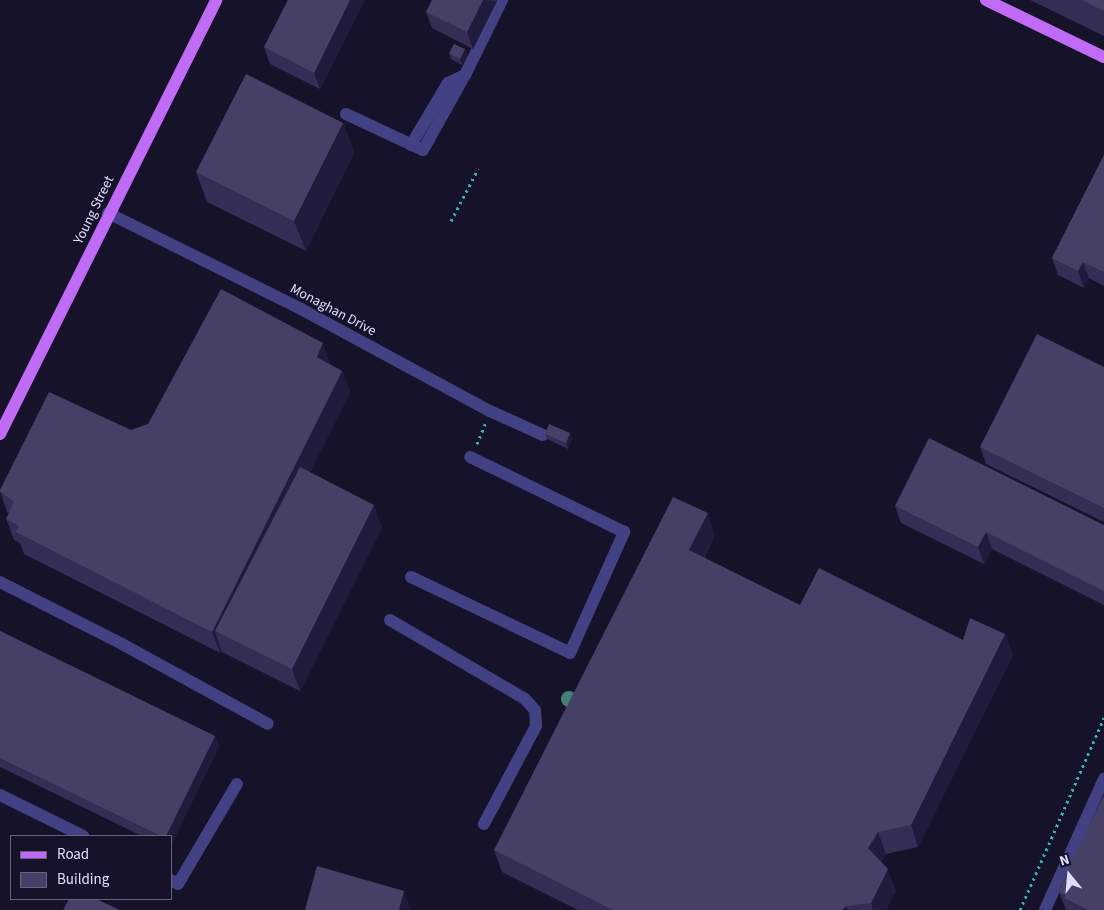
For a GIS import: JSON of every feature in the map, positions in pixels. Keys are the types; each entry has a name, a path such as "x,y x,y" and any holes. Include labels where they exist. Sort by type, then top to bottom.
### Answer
{"main road":[{"name":"Young Street","path":"0,434 108,213 216,0"},
{"path":"986,0 1104,57"}],"street":[{"path":"346,114 411,145 448,83 465,75 502,0"},
{"name":"Monaghan Drive","path":"108,213 300,309 512,422 543,435"},
{"path":"411,577 570,652 624,532 470,457"},
{"path":"0,582 122,644 268,724"},
{"path":"390,620 525,699 535,710 536,726 484,824"},
{"path":"1045,910 1104,779"},
{"path":"172,881 178,884 237,784"},
{"path":"0,795 81,835"}],"path":[{"path":"451,221 478,169"},
{"path":"1020,910 1104,718"}],"building":[{"path":"288,0 350,0 314,73 264,47"},
{"path":"432,0 483,0 467,32 426,12"},
{"path":"1082,0 1104,0 1104,11"},
{"path":"454,44 465,49 460,59 449,53"},
{"path":"246,74 343,123 294,221 196,172"},
{"path":"1104,155 1104,272 1083,262 1078,271 1052,258"},
{"path":"221,289 323,343 317,357 342,371 212,632 16,532 19,526 6,519 14,502 0,490 49,392 131,430 148,424"},
{"path":"1037,334 1104,367 1104,508 980,447"},
{"path":"549,424 570,433 566,443 545,434"},
{"path":"929,438 1104,525 1104,591 986,532 978,547 895,506"},
{"path":"300,467 374,505 292,669 215,631"},
{"path":"673,497 708,513 689,550 800,605 819,568 963,640 970,618 1005,634 911,825 878,832 868,848 888,869 871,903 846,906 842,910 613,910 494,850"},
{"path":"0,631 215,736 166,835 159,835 0,758"},
{"path":"1104,795 1104,910 1089,910 1064,898 1066,895 1059,892 1062,886 1060,885"},
{"path":"317,866 404,891 399,910 305,910"},
{"path":"68,900 98,900 120,910 63,910"}]}
